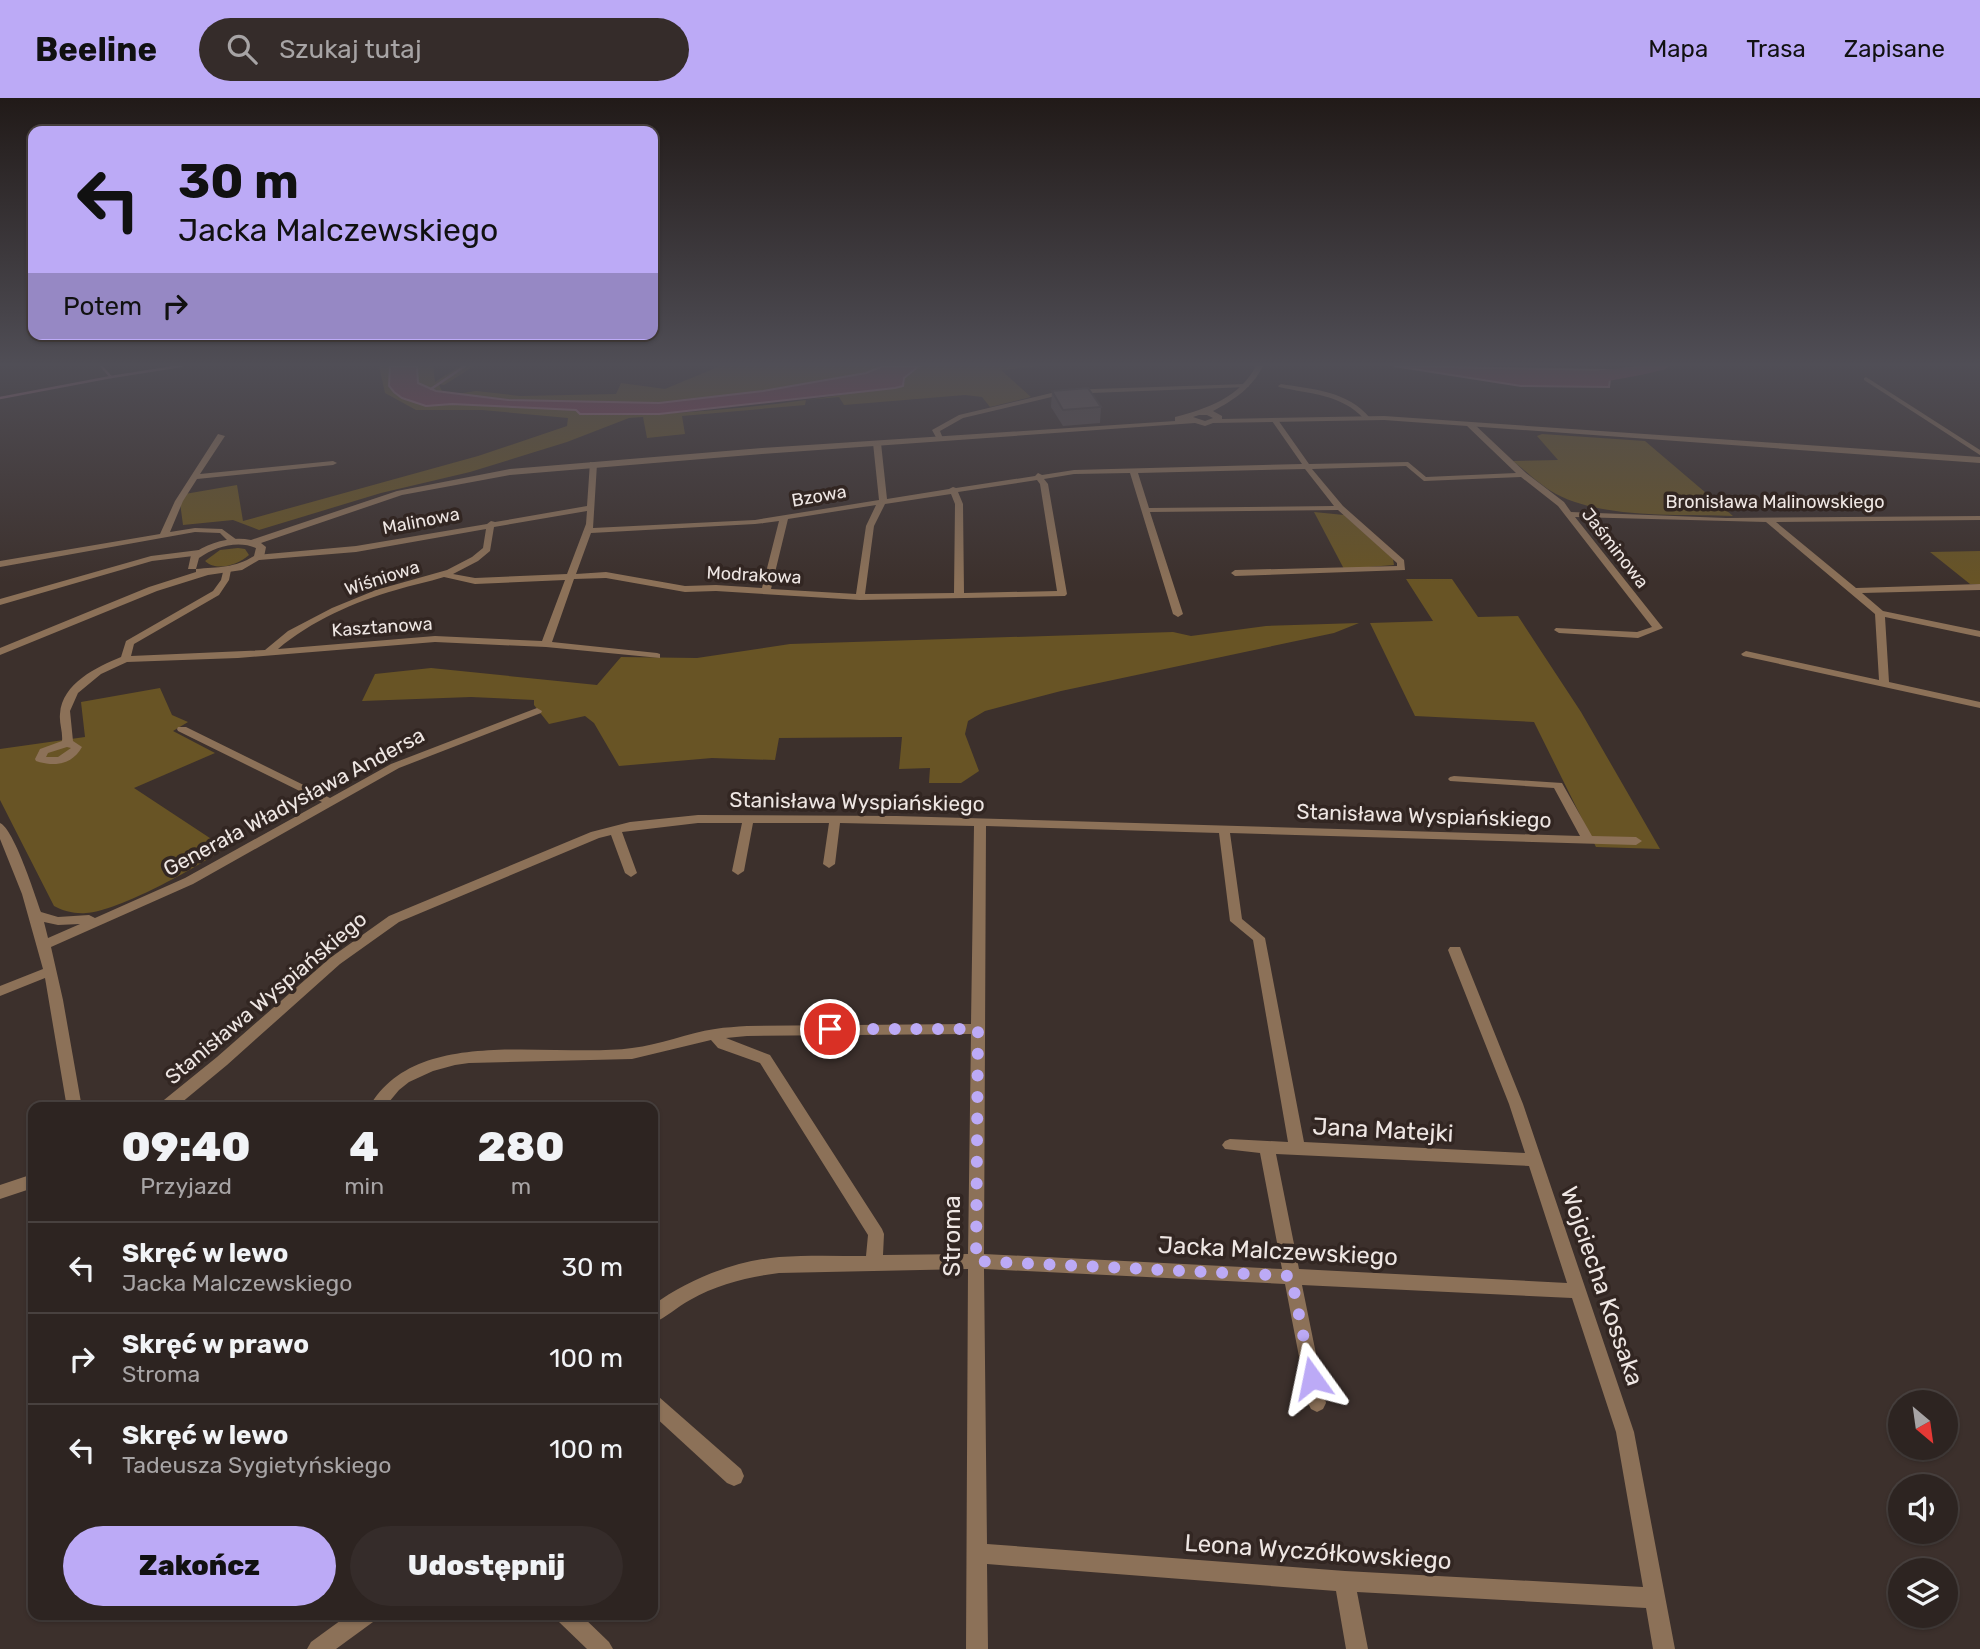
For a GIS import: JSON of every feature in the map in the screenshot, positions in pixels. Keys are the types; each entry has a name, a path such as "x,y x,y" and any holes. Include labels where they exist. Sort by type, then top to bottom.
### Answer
{"street":[{"path":"164,535 165,527 219,438"},
{"path":"0,652 153,589 206,572 227,570 290,531 374,500 428,486 510,472 593,464 950,438"},
{"path":"1235,573 1402,568 1401,562 1340,508 1287,438"},
{"name":"Jaśminowa","path":"1484,438 1569,514 1658,628 1638,635 1559,630"},
{"path":"1665,438 1980,460"},
{"path":"1957,438 1980,453"},
{"path":"860,597 864,558 874,514 883,500 877,443"},
{"path":"195,477 333,463"},
{"path":"546,644 588,531 593,464"},
{"path":"1305,465 1408,464 1424,479 1522,475"},
{"name":"Bzowa","path":"588,531 706,527 784,518 1038,475 1305,465"},
{"path":"1133,470 1178,614"},
{"name":"Modrakowa","path":"446,575 475,582 614,576 685,589 860,597 1062,594 1044,484 1038,475"},
{"path":"953,489 959,503 959,596"},
{"path":"852,506 874,514"},
{"name":"Malinowa","path":"257,549 294,556 356,549 491,523 590,508"},
{"path":"1145,510 1340,508"},
{"name":"Bronisława Malinowskiego","path":"1569,514 1767,519 1980,518"},
{"path":"766,591 784,518"},
{"path":"1767,519 1880,613 1980,634"},
{"name":"Wiśniowa","path":"266,653 285,636 363,598 464,568 487,549 491,523"},
{"path":"0,564 195,530 222,531 234,542 257,549"},
{"path":"218,545 222,531"},
{"path":"153,589 218,545 234,542"},
{"path":"0,602 151,559 194,560 206,572"},
{"path":"67,743 69,736 65,712 72,695 94,671 126,659 129,643 216,593 225,580 227,570"},
{"path":"1853,591 1980,587"},
{"path":"1880,613 1884,684"},
{"name":"Kasztanowa","path":"126,659 140,661 266,653 435,639 546,644 657,656"},
{"path":"1746,654 1980,705"},
{"name":"Generała Władysława Andersa","path":"44,945 109,914 189,881 328,801 432,750 537,711"},
{"path":"182,729 328,801"},
{"path":"1454,779 1558,785 1588,840"},
{"name":"Stanisława Wyspiańskiego","path":"171,1102 335,961 384,925 441,897 615,829 672,820 835,820 1636,841"},
{"path":"738,871 748,820"},
{"path":"829,864 835,820"},
{"name":"Stroma","path":"977,1649 975,1261 980,822"},
{"path":"0,827 22,873 44,945 74,1102"},
{"path":"615,829 631,873"},
{"path":"1224,829 1236,921 1259,938 1297,1148"},
{"name":"Generała Władysława Andersa","path":"34,915 69,921 109,914"},
{"name":"Wojciecha Kossaka","path":"1455,950 1516,1104 1625,1432 1664,1649"},
{"path":"0,991 50,971"},
{"path":"381,1102 396,1084 418,1070 446,1060 632,1054 714,1034 872,1028 978,1029"},
{"path":"714,1034 723,1044 765,1059 876,1234 874,1263"},
{"name":"Jana Matejki","path":"1230,1145 1533,1160"},
{"path":"1267,1147 1317,1403"},
{"path":"0,1192 28,1183"},
{"name":"Jacka Malczewskiego","path":"658,1312 693,1289 748,1269 874,1263 975,1261 1578,1291"},
{"path":"658,1408 734,1476"},
{"name":"Leona Wyczółkowskiego","path":"978,1553 1345,1581 1655,1598"},
{"path":"1345,1581 1357,1649"},
{"path":"318,1649 359,1620"},
{"path":"571,1620 602,1649"}],"shaded area":[{"path":"530,438 576,438 470,472 381,493 259,530 233,520 183,525 179,495 237,485 243,521 478,456"},
{"path":"1539,438 1645,441 1733,516 1642,514 1596,508 1556,494 1513,461 1558,460"},
{"path":"1314,512 1344,515 1393,559 1394,565 1344,569"},
{"path":"245,549 249,555 239,562 221,567 205,561 220,550"},
{"path":"1980,551 1980,584 1970,584 1930,552"},
{"path":"1406,579 1452,579 1478,617 1518,616 1581,712 1660,849 1596,847 1534,722 1415,716 1370,623 1433,621"},
{"path":"1359,623 1334,633 1061,691 985,711 968,721 965,734 979,771 961,783 929,783 930,768 899,769 902,737 779,738 775,760 712,758 619,766 594,723 585,716 549,724 534,705 534,700 471,697 362,701 375,674 431,668 597,685 621,657 697,658 790,644 1173,632 1191,636 1266,626"},
{"path":"160,688 172,715 188,722 173,731 215,753 134,788 225,848 177,877 118,905 86,913 73,913 58,908 54,906 0,800 0,749 85,737 81,702"}],"route":[{"path":"830,1029 978,1029 976,1261 1291,1276 1312,1378"}]}
